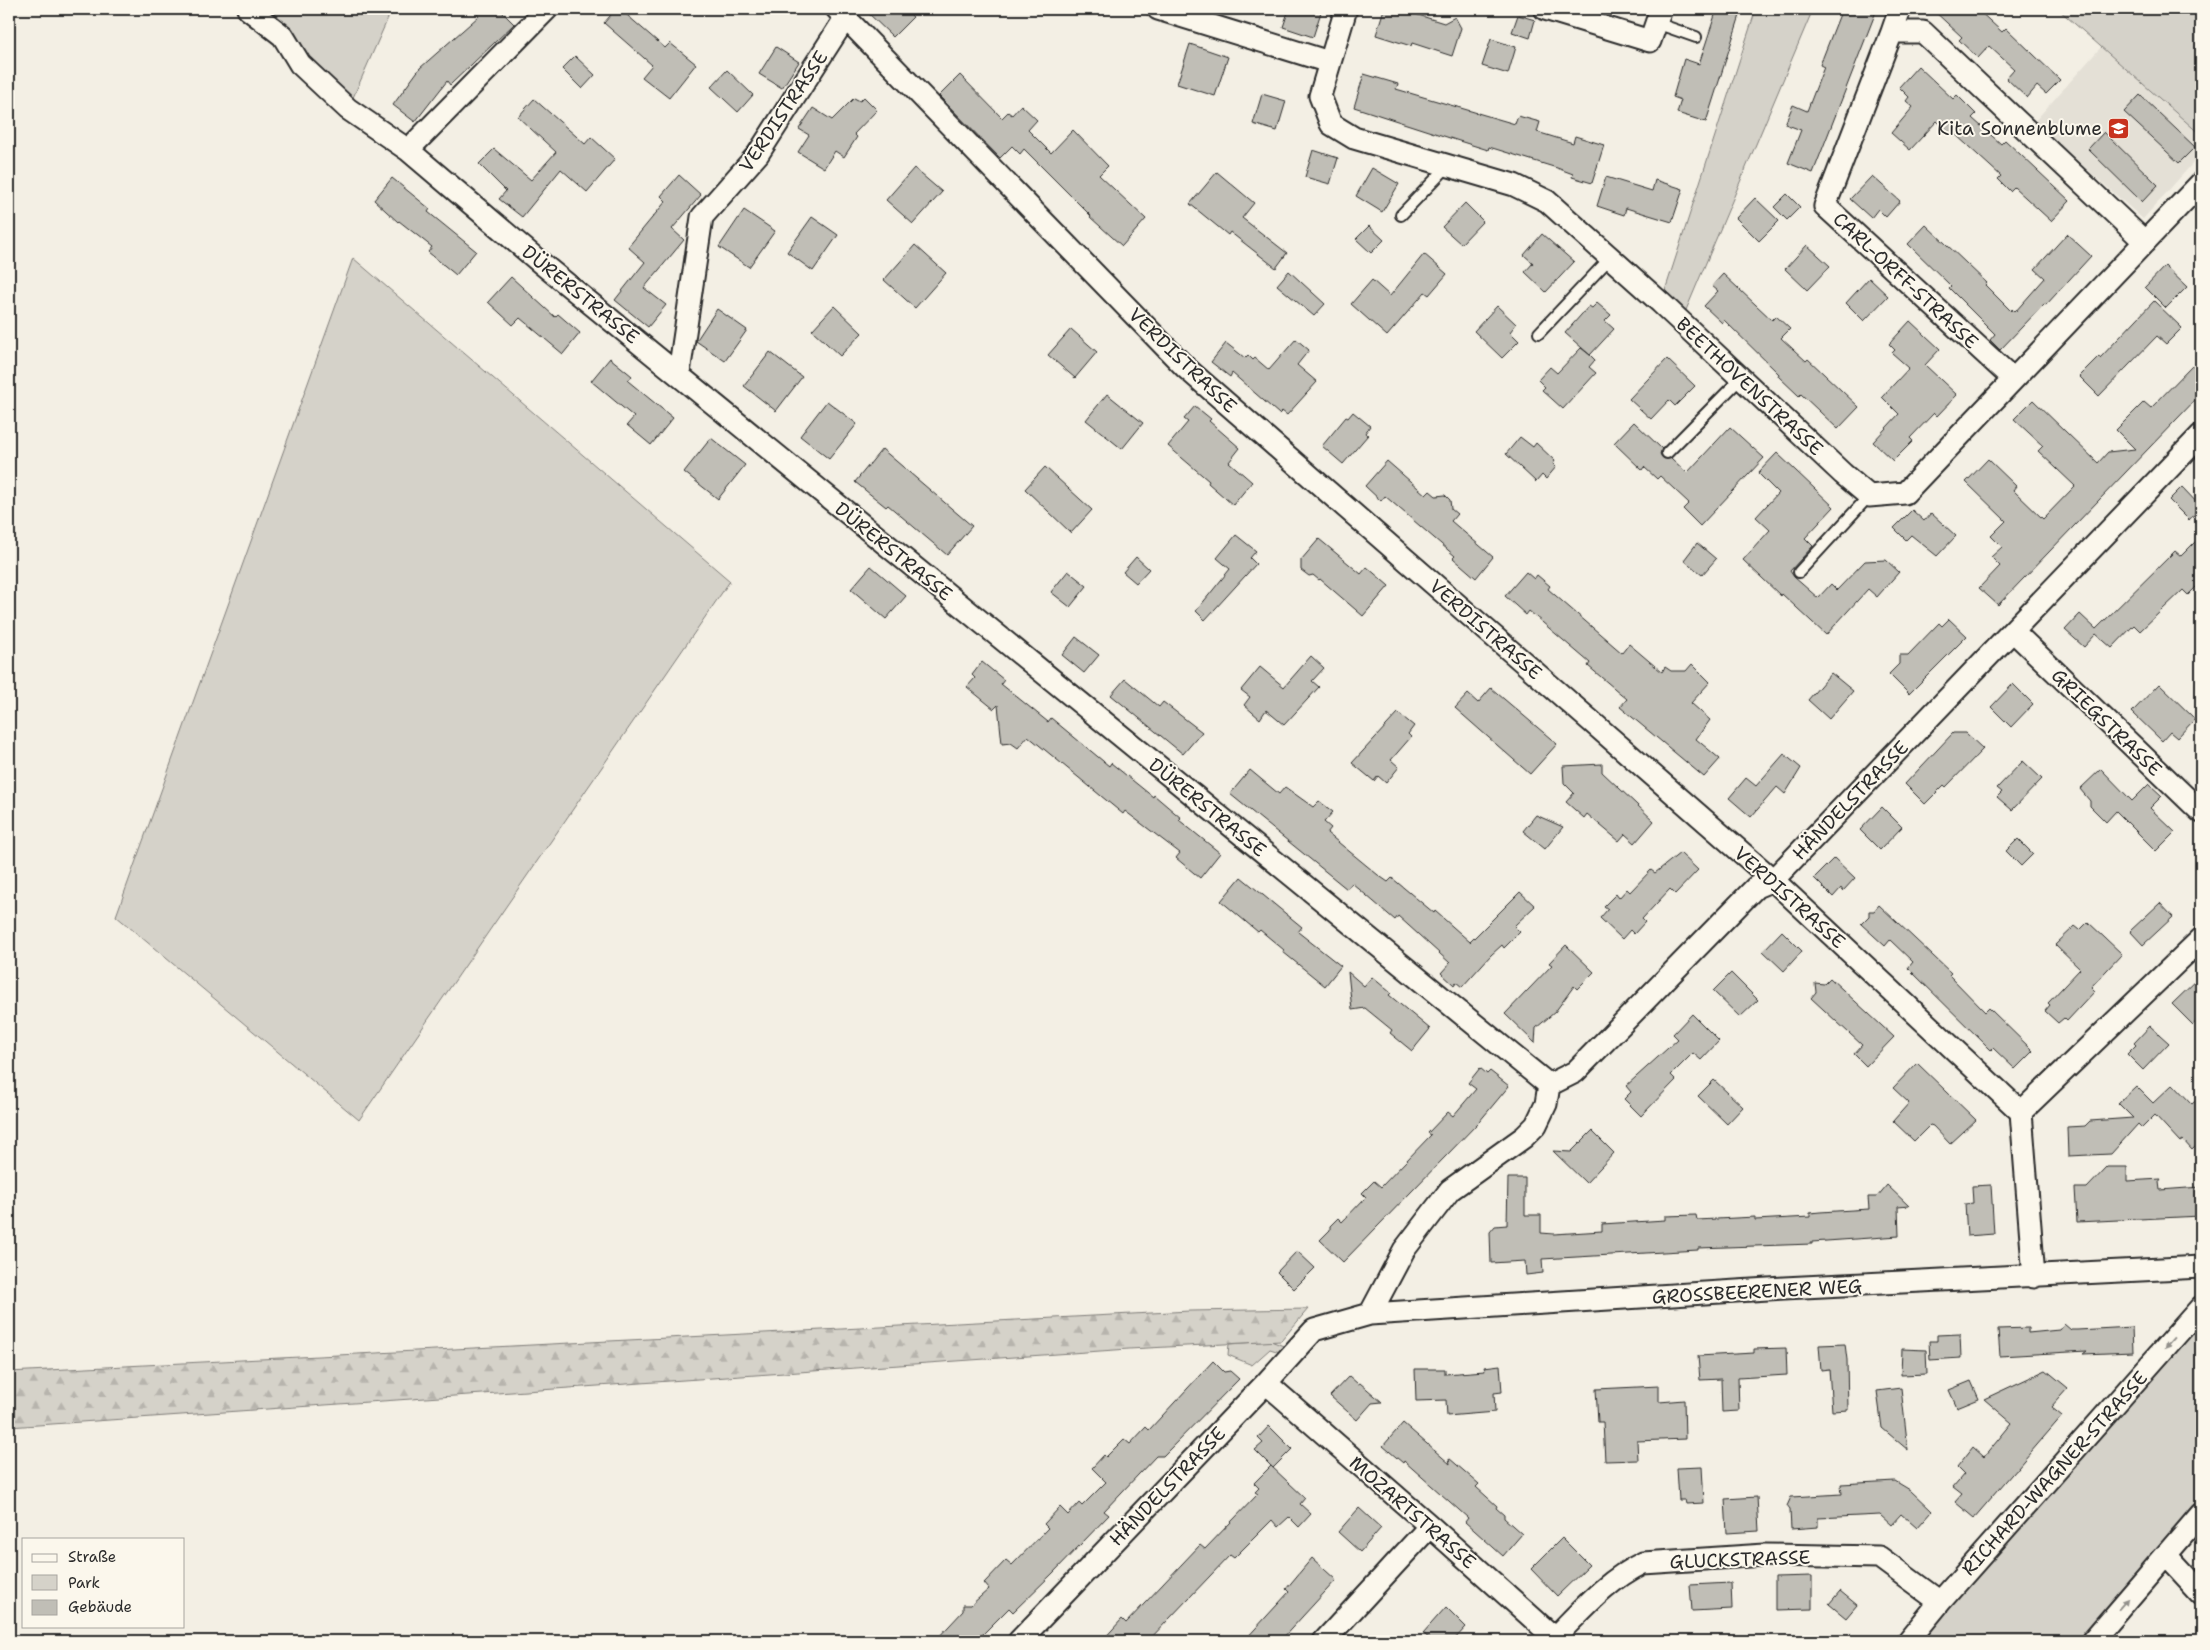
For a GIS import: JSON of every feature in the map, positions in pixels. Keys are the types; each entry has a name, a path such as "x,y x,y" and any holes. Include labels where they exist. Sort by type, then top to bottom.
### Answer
{"street":[{"name":"DÜRERSTRASSE","path":"248,9 283,36 300,64 348,108 408,150 541,263 1549,1085"},
{"path":"408,150 547,9"},
{"path":"1158,9 1329,62"},
{"name":"BEETHOVENSTRASSE","path":"1346,9 1320,96 1331,124 1354,138 1514,185 1548,201 1612,257 1843,474 1870,496"},
{"path":"1545,9 1650,41 1659,16"},
{"name":"CARL-ORFF-STRASSE","path":"1900,9 1825,206 2013,379"},
{"name":"VERDISTRASSE","path":"678,373 702,217 758,154 842,13 1185,367 1773,880 2021,1112"},
{"path":"1892,32 1923,32 2145,242"},
{"path":"1870,496 1905,493 2201,183"},
{"name":"HÄNDELSTRASSE","path":"1549,1085 1575,1072 1756,886 1773,880 2201,435"},
{"name":"GRIEGSTRASSE","path":"2013,632 2201,812"},
{"path":"2034,1277 2021,1112 2201,939"},
{"path":"1370,1314 1404,1250 1450,1190 1524,1137 1536,1125 1546,1104 1549,1085"},
{"name":"GROSSBEERENER WEG","path":"1314,1330 1370,1314 1784,1288 2034,1277 2201,1267"},
{"name":"RICHARD-WAGNER-STRASSE","path":"1908,1641 1940,1602 2201,1306"},
{"name":"HÄNDELSTRASSE","path":"1019,1641 1266,1383 1314,1330"},
{"name":"MOZARTSTRASSE","path":"1266,1383 1430,1526 1556,1640"},
{"path":"2092,1641 2201,1514"},
{"path":"1324,1641 1430,1526"},
{"name":"GLUCKSTRASSE","path":"1556,1640 1606,1586 1630,1569 1643,1563 1765,1555 1879,1557 1940,1602"},
{"path":"2166,1555 2201,1592"}],"lane":[{"path":"1659,16 1696,37"},
{"path":"1401,215 1448,166"},
{"path":"1539,333 1612,257"},
{"path":"1667,453 1740,378"},
{"path":"1799,572 1870,496"}],"shaded area":[{"name":"Kita Sonnenblume","path":"2102,46 2201,135 2201,154 2143,219 2034,122"}],"green space":[{"path":"248,9 392,9 348,109"},
{"path":"1756,9 1813,9 1681,322 1661,303"},
{"path":"2058,9 2201,9 2201,135"},
{"path":"353,258 730,581 359,1120 116,916"},
{"path":"2201,1307 2201,1514 2092,1641 1908,1641"},
{"path":"1308,1309 1281,1341 1129,1349 9,1427 9,1372 1190,1311"},
{"path":"1271,1341 1291,1349 1286,1354 1270,1349 1252,1365 1228,1355 1229,1344"}],"building":[{"path":"472,9 499,9 514,24 450,85 447,81 415,122 393,105 420,68 479,16"},
{"path":"616,9 620,9 665,48 670,43 696,64 669,98 642,77 652,65 604,23"},
{"path":"864,9 905,9 913,17 893,37"},
{"path":"1289,9 1322,9 1313,37 1283,27"},
{"path":"1384,9 1399,9 1444,23 1455,17 1461,28 1452,56 1412,43 1411,46 1376,35"},
{"path":"1717,9 1742,9 1706,122 1677,113 1681,100 1673,97 1684,59 1699,64"},
{"path":"1842,9 1877,9 1813,173 1788,163 1801,130 1785,124 1793,105 1807,111 1824,67 1820,65"},
{"path":"1932,9 1977,9 2002,32 2006,28 2060,80 2046,94 2037,86 2027,98 2006,78 2014,69 1989,46 1978,58 1959,40 1962,37"},
{"path":"1518,15 1535,20 1530,38 1512,32"},
{"path":"1491,39 1516,47 1508,74 1482,66"},
{"path":"1190,44 1228,57 1215,96 1177,84"},
{"path":"776,47 799,62 782,88 759,74"},
{"path":"575,56 595,75 582,89 562,69"},
{"path":"1918,66 1953,99 1957,95 1976,114 1972,118 2001,144 2005,140 2070,201 2051,221 2014,187 2010,191 1998,179 2001,176 1956,135 1954,137 1937,121 1910,150 1891,133 1913,107 1906,101 1909,97 1899,87"},
{"path":"727,70 753,95 738,112 711,87"},
{"path":"1364,74 1398,84 1396,89 1515,124 1518,116 1540,122 1537,132 1573,143 1575,136 1604,145 1592,183 1572,177 1573,174 1557,168 1489,147 1488,150 1354,107"},
{"path":"960,75 1002,118 1008,112 1012,115 1021,105 1037,120 1028,130 1051,153 1073,130 1108,166 1099,175 1146,219 1122,246 1090,217 1024,149 1020,154 1012,146 1000,158 939,96"},
{"path":"1262,94 1286,101 1277,131 1253,124"},
{"path":"2140,95 2195,147 2179,163 2124,112"},
{"path":"864,97 877,110 854,134 857,137 844,157 835,151 824,168 798,152 809,135 799,129 813,108 832,120 854,98 860,101"},
{"path":"534,99 585,144 591,137 615,159 587,192 561,169 522,217 499,199 506,191 479,164 494,149 531,180 556,152 518,117"},
{"path":"2104,132 2158,185 2142,202 2088,149"},
{"path":"1313,150 1338,158 1330,184 1305,177"},
{"path":"914,168 942,192 913,224 886,200"},
{"path":"1372,168 1399,184 1382,212 1356,196"},
{"path":"1217,172 1254,203 1242,218 1287,253 1276,268 1230,232 1228,235 1190,204"},
{"path":"679,175 701,195 672,229 684,240 644,288 666,305 648,327 615,300 645,262 628,247 666,201 661,196"},
{"path":"1872,176 1900,201 1886,217 1878,209 1871,218 1850,199"},
{"path":"1606,177 1652,191 1655,180 1683,189 1672,222 1626,208 1624,215 1597,206"},
{"path":"392,178 430,209 428,212 476,251 456,275 428,252 432,247 398,222 374,200"},
{"path":"1787,194 1800,207 1787,220 1774,207"},
{"path":"1755,198 1779,221 1759,241 1736,218"},
{"path":"1465,203 1483,221 1461,244 1442,227"},
{"path":"744,210 775,231 749,267 719,247"},
{"path":"812,217 838,235 813,271 787,252"},
{"path":"1926,225 1987,283 1985,285 2011,311 2012,309 2015,312 2045,278 2035,269 2067,234 2091,256 2046,305 2044,304 2000,350 1990,340 1995,334 1949,288 1951,286 1908,244"},
{"path":"1369,226 1384,240 1371,253 1356,239"},
{"path":"1542,234 1574,262 1546,292 1525,272 1533,263 1524,255"},
{"path":"915,245 946,273 915,308 884,280"},
{"path":"1807,245 1830,266 1807,290 1785,269"},
{"path":"1424,254 1447,274 1429,295 1425,292 1387,336 1351,304 1372,280 1390,296"},
{"path":"2165,266 2187,287 2166,308 2145,287"},
{"path":"1289,271 1325,304 1314,316 1277,285"},
{"path":"1723,274 1772,320 1776,316 1790,329 1781,338 1806,361 1808,359 1859,407 1838,429 1801,394 1799,396 1778,376 1779,374 1724,320 1722,323 1704,306 1718,291 1712,286"},
{"path":"511,277 555,317 558,314 580,333 563,354 520,318 513,325 488,302"},
{"path":"1869,278 1888,296 1864,321 1846,303"},
{"path":"2154,301 2182,328 2166,344 2157,336 2099,396 2079,376 2099,356 2100,358"},
{"path":"1597,303 1611,315 1605,321 1614,329 1590,355 1565,333 1589,306 1592,308"},
{"path":"834,306 862,333 840,356 812,330"},
{"path":"1497,306 1516,324 1510,332 1519,341 1502,358 1474,331"},
{"path":"717,309 747,330 725,361 696,341"},
{"path":"1910,321 1940,349 1925,365 1957,395 1937,416 1934,413 1910,438 1913,441 1893,461 1873,442 1899,414 1882,397 1909,368 1892,353 1895,350 1889,344"},
{"path":"1071,329 1097,352 1075,378 1048,355"},
{"path":"1296,339 1309,350 1297,365 1317,382 1287,415 1282,411 1279,414 1232,373 1230,377 1211,362 1226,343 1245,358 1248,355 1253,360 1255,358 1269,370"},
{"path":"1581,348 1595,360 1589,367 1596,373 1563,409 1542,390 1545,387 1538,380 1550,367 1557,373"},
{"path":"770,352 802,377 776,411 744,386"},
{"path":"610,358 632,376 628,381 673,418 651,445 627,425 634,417 591,381"},
{"path":"1667,359 1695,386 1675,406 1669,400 1651,419 1629,399"},
{"path":"2193,365 2201,373 2201,394 1998,605 1979,588 2000,566 1991,557 2002,547 1991,536 2006,521 1966,482 1988,459 2016,486 2013,490 2043,519 2075,486 2038,451 2043,446 2014,419 2033,400 2098,463 2108,452 2135,449 2116,430 2144,402 2151,408"},
{"path":"1107,394 1143,423 1122,449 1086,420"},
{"path":"827,401 857,424 829,459 800,436"},
{"path":"1195,406 1240,448 1229,462 1252,482 1233,505 1208,483 1209,481 1168,446 1188,422 1184,419"},
{"path":"1353,412 1370,426 1365,433 1368,435 1343,464 1322,446 1346,417 1348,418"},
{"path":"1634,422 1662,449 1660,454 1663,458 1671,458 1687,473 1730,427 1764,458 1700,526 1683,509 1689,503 1660,476 1657,479 1644,467 1642,470 1614,443"},
{"path":"1520,437 1533,447 1536,443 1555,461 1553,464 1556,467 1546,479 1542,475 1536,482 1506,454"},
{"path":"711,438 745,465 718,499 684,472"},
{"path":"882,449 972,526 947,555 888,505 886,507 855,482"},
{"path":"1777,453 1834,507 1805,538 1813,546 1790,571 1794,577 1818,598 1831,584 1837,590 1865,561 1886,560 1899,572 1877,597 1868,589 1826,635 1743,560 1770,530 1756,517 1778,493 1758,473"},
{"path":"1387,461 1426,495 1430,491 1436,496 1445,495 1450,500 1451,509 1457,514 1451,521 1493,557 1476,578 1453,558 1455,556 1385,496 1381,501 1365,486"},
{"path":"1045,467 1092,510 1071,533 1025,489"},
{"path":"2182,487 2201,507 2189,520 2169,500"},
{"path":"1912,510 1924,521 1931,513 1956,536 1937,556 1911,535 1906,540 1894,528"},
{"path":"1236,535 1256,551 1250,558 1256,564 1205,620 1196,611 1230,569 1217,558"},
{"path":"2201,536 2201,582 2188,595 2183,590 2140,631 2134,625 2112,648 2096,634 2084,647 2065,630 2080,614 2096,629 2175,551 2181,556"},
{"path":"1319,539 1361,574 1367,567 1389,586 1363,616 1320,579 1313,575 1309,576 1301,570 1301,560"},
{"path":"1697,543 1716,559 1702,575 1684,560"},
{"path":"1136,557 1149,569 1136,583 1123,572"},
{"path":"871,566 906,596 886,619 851,589"},
{"path":"1068,571 1087,586 1070,607 1051,592"},
{"path":"1526,572 1534,579 1537,575 1550,586 1548,589 1622,653 1629,644 1662,672 1665,667 1671,671 1686,671 1692,664 1710,682 1691,703 1710,720 1696,739 1720,759 1704,777 1620,707 1627,699 1588,666 1590,663 1529,611 1526,615 1505,596"},
{"path":"1949,619 1967,636 1909,694 1889,674 1899,664 1899,655 1908,655 1939,623 1942,626"},
{"path":"1076,637 1099,655 1084,673 1062,655"},
{"path":"1311,656 1324,668 1312,681 1319,687 1284,725 1266,710 1260,719 1244,705 1250,697 1241,690 1260,667 1284,687"},
{"path":"982,662 1004,680 1001,684 1048,722 1051,718 1109,766 1111,763 1153,797 1154,795 1181,818 1179,820 1220,853 1200,878 1176,858 1180,853 1125,811 1123,814 1028,736 1018,748 1011,743 1002,744 998,705 994,709 967,687 975,678 972,675"},
{"path":"1831,673 1853,691 1829,719 1808,700"},
{"path":"1125,679 1159,707 1163,702 1202,732 1183,754 1111,695"},
{"path":"2013,684 2033,704 2011,727 1991,707"},
{"path":"2159,684 2195,719 2177,738 2170,732 2162,741 2132,712"},
{"path":"1491,688 1557,744 1530,774 1455,708 1468,694 1478,703"},
{"path":"1398,713 1414,726 1408,734 1411,737 1391,760 1399,767 1386,783 1378,776 1374,781 1352,763"},
{"path":"1953,733 1966,733 1983,749 1946,787 1944,785 1925,804 1905,784"},
{"path":"1784,754 1801,768 1785,794 1777,787 1751,817 1729,798 1746,778 1756,786"},
{"path":"2023,761 2042,779 2012,810 1997,797 2002,792 1997,788"},
{"path":"1602,764 1602,772 1654,821 1635,843 1625,834 1619,841 1587,814 1584,818 1566,802 1574,793 1564,783 1563,766"},
{"path":"2101,769 2132,801 2149,784 2162,796 2150,808 2175,832 2156,851 2116,811 2106,822 2090,806 2090,801 2080,789"},
{"path":"1250,770 1279,794 1285,787 1313,807 1319,801 1333,812 1324,822 1331,828 1327,833 1388,882 1392,878 1434,913 1435,911 1470,942 1520,892 1535,906 1514,926 1520,932 1504,948 1502,945 1491,955 1462,987 1456,982 1454,985 1441,973 1450,963 1398,916 1395,920 1352,883 1347,889 1230,794"},
{"path":"1882,807 1902,827 1880,850 1860,830"},
{"path":"1536,815 1563,827 1545,849 1523,831"},
{"path":"2018,839 2033,854 2021,866 2006,851"},
{"path":"1680,853 1698,870 1675,894 1670,889 1642,919 1645,922 1634,934 1630,930 1622,939 1600,918 1608,909 1604,906 1616,894 1619,898 1627,889 1630,892 1651,870 1655,873"},
{"path":"1834,858 1855,878 1843,891 1841,888 1833,897 1814,878"},
{"path":"1241,877 1302,927 1298,932 1341,966 1325,986 1283,952 1284,950 1260,930 1258,932 1221,901"},
{"path":"2160,903 2173,917 2143,945 2130,931"},
{"path":"1879,905 1951,973 1949,975 1985,1012 1989,1008 2033,1051 2015,1069 1993,1048 1991,1050 1908,968 1913,962 1890,940 1885,946 1861,924 1869,916 1869,911 1874,911"},
{"path":"2088,922 2122,954 2091,987 2095,991 2067,1021 2064,1018 2058,1023 2045,1011 2050,1005 2048,1003 2080,969 2055,945 2075,926 2080,930"},
{"path":"1782,931 1802,951 1784,971 1763,951"},
{"path":"1566,945 1594,972 1577,989 1574,986 1555,1012 1536,1028 1535,1043 1505,1014 1552,965 1549,963"},
{"path":"1348,972 1364,986 1372,977 1391,993 1389,995 1430,1029 1412,1051 1390,1033 1392,1030 1365,1008 1352,1010"},
{"path":"1731,973 1758,1000 1740,1017 1713,991"},
{"path":"2201,976 2201,1016 2193,1025 2172,1004"},
{"path":"1830,978 1894,1037 1866,1066 1854,1054 1862,1045 1811,998 1816,992 1815,983 1824,984"},
{"path":"1692,1014 1719,1041 1701,1060 1693,1053 1671,1075 1676,1080 1641,1116 1624,1099 1631,1092 1626,1086 1678,1039 1673,1034"},
{"path":"2150,1026 2169,1043 2143,1070 2127,1054 2136,1045 2134,1043"},
{"path":"1917,1063 1976,1120 1950,1144 1930,1125 1914,1141 1893,1121 1909,1103 1893,1088"},
{"path":"1480,1068 1487,1074 1490,1071 1509,1086 1479,1122 1343,1262 1320,1240 1338,1218 1342,1222 1366,1197 1362,1193 1374,1181 1381,1187 1431,1135 1428,1133 1448,1112 1453,1116 1476,1089 1468,1083"},
{"path":"1714,1080 1743,1107 1727,1124 1698,1096"},
{"path":"2173,1084 2192,1104 2201,1096 2201,1141 2192,1150 2183,1140 2180,1142 2155,1115 2142,1128 2138,1124 2111,1154 2068,1156 2067,1127 2085,1126 2090,1121 2133,1118 2118,1103 2136,1086 2153,1103"},
{"path":"1592,1131 1614,1153 1586,1183 1553,1151 1571,1152"},
{"path":"2107,1167 2127,1167 2127,1181 2161,1179 2159,1182 2160,1190 2201,1187 2201,1216 2077,1222 2075,1188 2087,1188"},
{"path":"1508,1178 1525,1178 1525,1215 1541,1215 1541,1233 1554,1234 1602,1231 1602,1224 1665,1220 1665,1216 1696,1215 1697,1220 1755,1217 1755,1220 1810,1217 1810,1213 1869,1209 1868,1197 1877,1197 1887,1185 1909,1206 1898,1207 1899,1236 1812,1242 1812,1244 1698,1248 1698,1250 1542,1259 1543,1273 1526,1275 1525,1261 1491,1263 1490,1232 1495,1226 1507,1225"},
{"path":"1991,1185 1994,1234 1967,1236 1965,1204 1973,1203 1972,1186"},
{"path":"1297,1251 1315,1268 1294,1289 1277,1272"},
{"path":"2064,1324 2071,1330 2132,1327 2133,1352 2083,1354 2087,1351 2000,1356 1998,1329 2028,1328 2028,1333 2059,1330"},
{"path":"1960,1334 1961,1358 1930,1360 1929,1341 1937,1341 1937,1335"},
{"path":"1845,1344 1848,1410 1832,1411 1829,1369 1821,1370 1819,1345"},
{"path":"1786,1348 1787,1375 1738,1378 1739,1411 1722,1412 1721,1379 1700,1380 1698,1356 1754,1353 1754,1349"},
{"path":"1902,1349 1926,1350 1927,1374 1901,1375"},
{"path":"1213,1361 1224,1372 1230,1371 1239,1379 1163,1456 1156,1456 1104,1511 1109,1515 1053,1573 1013,1612 1009,1608 976,1641 935,1641 963,1611 963,1605 971,1605 989,1589 984,1583 1006,1560 1012,1565 1048,1528 1044,1524 1060,1507 1068,1515 1079,1503 1082,1506 1106,1482 1092,1468 1104,1455 1106,1457 1124,1439 1130,1444 1146,1427 1149,1430"},
{"path":"1500,1365 1502,1392 1494,1393 1495,1412 1447,1416 1446,1400 1416,1401 1415,1369 1445,1369 1445,1374 1485,1371 1484,1367"},
{"path":"2046,1370 2068,1388 2051,1407 2062,1416 1974,1518 1955,1502 1962,1494 1953,1487 1964,1474 1957,1467 1973,1447 1984,1457 2012,1423 1984,1399"},
{"path":"1349,1376 1382,1402 1372,1403 1357,1420 1330,1396"},
{"path":"1971,1381 1979,1399 1957,1408 1949,1390"},
{"path":"1659,1386 1659,1402 1684,1400 1685,1439 1637,1441 1638,1460 1605,1461 1603,1422 1598,1422 1596,1389"},
{"path":"1901,1388 1908,1450 1882,1428 1877,1391"},
{"path":"1403,1423 1450,1464 1449,1458 1479,1484 1476,1487 1497,1506 1496,1508 1504,1515 1504,1518 1522,1534 1503,1556 1465,1522 1468,1518 1404,1461 1403,1463 1383,1446"},
{"path":"1269,1426 1292,1449 1273,1468 1255,1450 1263,1443 1258,1438"},
{"path":"1271,1466 1305,1498 1300,1504 1311,1514 1299,1527 1289,1517 1278,1527 1272,1520 1234,1558 1230,1555 1148,1641 1102,1641 1122,1619 1126,1623 1200,1545 1205,1549 1258,1494 1255,1492 1259,1488 1254,1483"},
{"path":"1702,1467 1704,1503 1686,1504 1685,1500 1679,1500 1677,1468"},
{"path":"1895,1481 1910,1490 1932,1511 1917,1528 1901,1514 1891,1525 1880,1515 1818,1518 1818,1527 1791,1529 1790,1510 1787,1506 1791,1497 1842,1494 1841,1484"},
{"path":"1757,1497 1759,1531 1727,1533 1725,1499"},
{"path":"1359,1508 1381,1528 1360,1552 1338,1532"},
{"path":"1562,1538 1589,1565 1557,1596 1531,1569"},
{"path":"1312,1558 1336,1580 1280,1641 1244,1641 1289,1592 1286,1589"},
{"path":"1812,1576 1812,1609 1775,1610 1775,1577"},
{"path":"1731,1583 1732,1609 1692,1611 1690,1585"},
{"path":"1840,1591 1857,1605 1846,1618 1829,1604"},
{"path":"1446,1607 1466,1627 1453,1641 1432,1641 1423,1633"}],"place":[{"name":"Kita Sonnenblume","path":"2118,128"}]}
